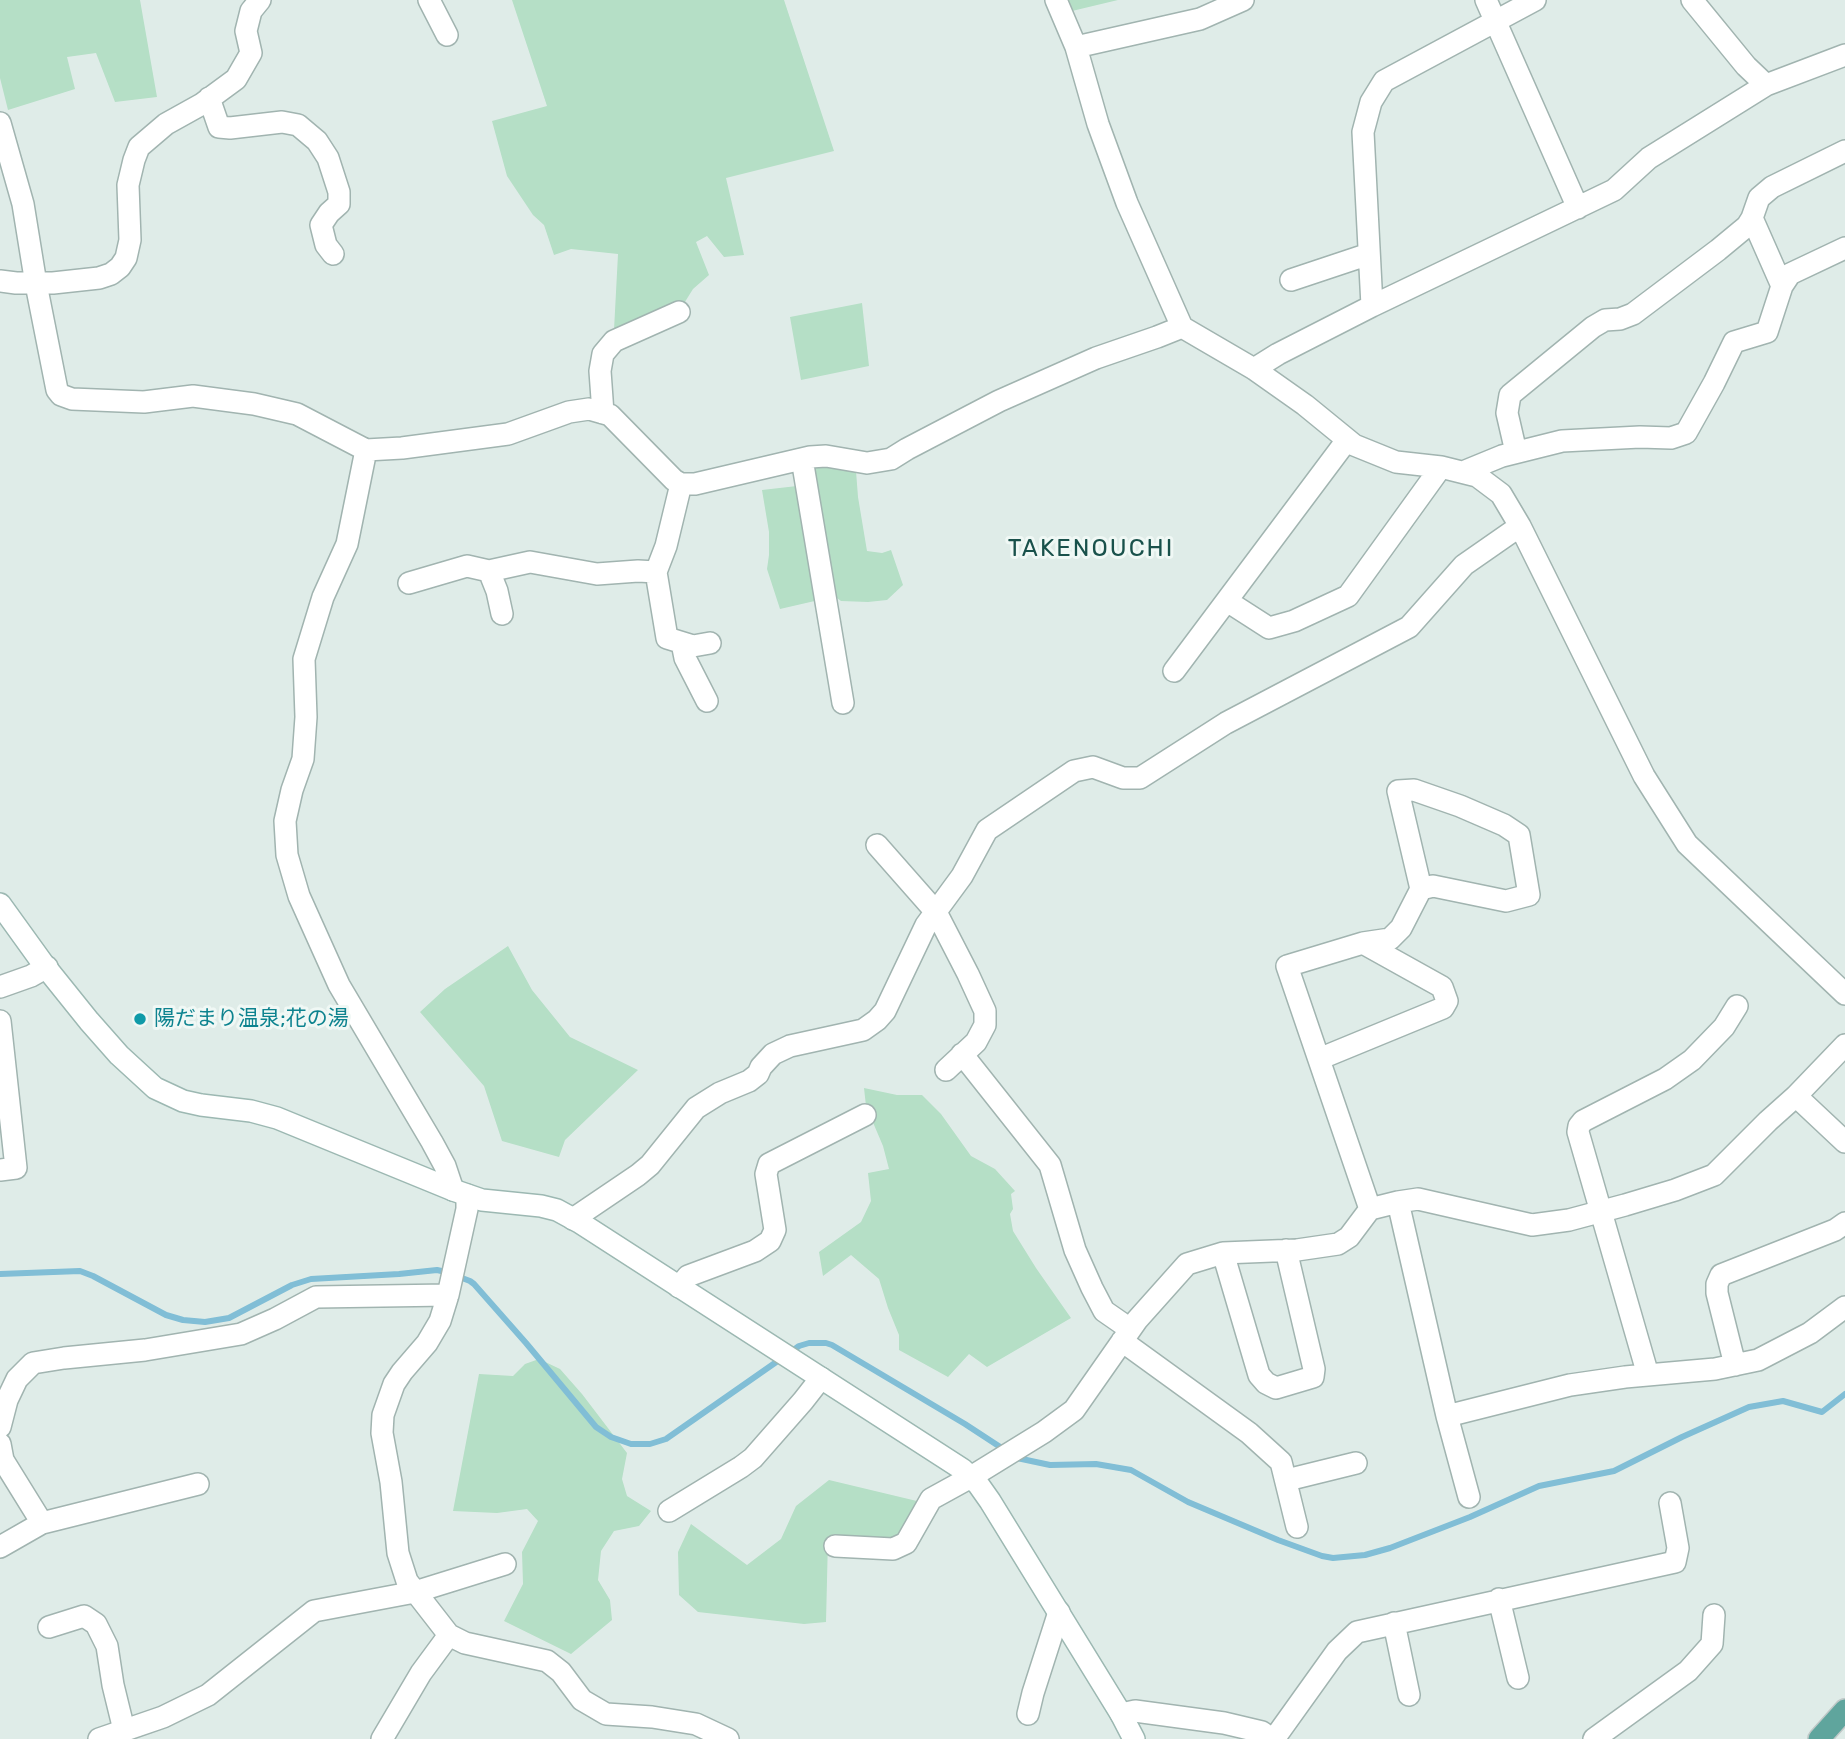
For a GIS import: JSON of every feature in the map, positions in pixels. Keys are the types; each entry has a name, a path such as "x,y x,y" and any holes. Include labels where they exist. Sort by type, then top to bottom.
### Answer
{"main road":[{"path":"1819,1739 1845,1710"}],"street":[{"path":"0,281 36,284 99,278 120,267 127,258 130,240 128,185 139,147 166,124 236,79 251,53 246,31 251,11 260,0"},
{"path":"429,0 447,35"},
{"path":"1056,0 1076,47 1098,124 1127,203 1182,327 1254,369 1305,405 1354,445 1396,462 1441,467 1477,476 1501,494 1520,526 1644,776 1688,845 1845,993"},
{"path":"1076,47 1200,19 1243,0"},
{"path":"1486,0 1578,208"},
{"path":"1372,306 1363,132 1371,102 1384,81 1535,0"},
{"path":"1692,0 1746,66 1766,85"},
{"path":"1254,369 1372,306 1614,190 1649,158 1766,85 1845,55"},
{"path":"209,98 219,127 282,122 298,125 317,141 328,158 339,192 339,204 321,225 326,244 333,254"},
{"path":"0,123 6,168 23,204 57,390 61,395 72,399 144,402 193,396 254,404 297,414 366,450 401,448 508,433 569,412 589,409 610,415 681,484 695,484 826,456 867,463 891,459 999,401 1097,358 1182,327"},
{"path":"1516,452 1507,413 1510,395 1593,327 1605,320 1620,319 1633,314 1737,234 1752,218 1759,198 1772,187 1845,151"},
{"path":"1752,218 1782,286"},
{"path":"1463,472 1502,456 1562,441 1671,438 1686,433 1734,342 1767,332 1782,286 1790,274 1845,248"},
{"path":"1291,280 1369,254"},
{"path":"603,413 600,371 603,354 614,341 679,312"},
{"path":"1174,671 1347,440"},
{"path":"366,450 347,544 323,597 304,659 306,717 303,759 285,821 287,855 299,896 339,985 432,1142 467,1209 448,1294 434,1333 394,1384 383,1415 382,1433 391,1482 398,1553 407,1581 449,1635 465,1643 547,1661 561,1672 582,1700 606,1714 696,1724 728,1739"},
{"path":"802,459 843,703"},
{"path":"1227,601 1269,628 1294,621 1349,596 1441,467"},
{"path":"681,484 666,546 656,572 667,638 693,646 710,643"},
{"path":"573,1219 650,1165 696,1108 720,1093 749,1081 774,1054 790,1046 863,1030 877,1020 885,1012 926,925 962,876 987,830 1074,771 1093,767 1123,778 1140,778 1226,723 1409,627 1464,565 1520,526"},
{"path":"409,583 467,566 489,570 530,562 597,574 656,572"},
{"path":"489,570 502,614"},
{"path":"682,643 685,658 707,701"},
{"path":"1370,1209 1287,966 1363,943 1390,939 1401,928 1421,889 1398,791 1414,790 1460,806 1504,825 1519,835 1529,895 1506,901 1433,886 1421,889"},
{"path":"877,845 936,912 985,1011 985,1025 976,1042 946,1070"},
{"path":"0,904 89,1021 119,1055 155,1088 183,1101 251,1111 277,1118 460,1193 491,1201 549,1208 573,1219 951,1462 971,1477 990,1501 1134,1739"},
{"path":"1319,1059 1443,1008 1447,1001 1442,987 1363,943"},
{"path":"0,987 32,976 47,967"},
{"path":"1647,1375 1578,1132 1583,1121 1665,1079 1692,1060 1724,1027 1737,1006"},
{"path":"0,1021 16,1168 0,1170"},
{"path":"835,1546 893,1549 906,1543 931,1499 1044,1432 1074,1410 1126,1335 1187,1264 1223,1253 1286,1251 1338,1244 1349,1237 1370,1209 1398,1202 1418,1199 1532,1225 1569,1220 1675,1190 1714,1175 1845,1045"},
{"path":"962,1054 1050,1165 1075,1250 1104,1311 1126,1335 1249,1433 1281,1462 1297,1527"},
{"path":"1796,1096 1845,1142"},
{"path":"679,1287 688,1276 755,1251 770,1241 775,1230 766,1174 769,1164 865,1115"},
{"path":"1398,1202 1447,1416 1469,1497"},
{"path":"1735,1364 1717,1293 1721,1275 1842,1232"},
{"path":"1223,1253 1259,1375 1266,1383 1276,1388 1312,1377 1314,1369 1286,1251"},
{"path":"0,1427 6,1400 17,1379 33,1363 145,1350 241,1334 316,1297 448,1294"},
{"path":"1447,1416 1570,1385 1715,1369 1758,1360 1810,1333 1845,1307"},
{"path":"669,1510 753,1458 821,1378"},
{"path":"0,1444 3,1460 42,1522"},
{"path":"1287,1480 1356,1463"},
{"path":"0,1547 42,1522 198,1484"},
{"path":"1121,1714 1136,1711 1224,1723 1262,1732 1273,1739 1336,1651 1357,1632 1675,1562 1678,1548 1670,1503"},
{"path":"99,1739 163,1717 208,1695 314,1611 415,1592 505,1564"},
{"path":"1499,1600 1518,1678"},
{"path":"1028,1714 1059,1612"},
{"path":"1594,1739 1688,1671 1712,1644 1714,1615"},
{"path":"49,1627 84,1616 96,1624 107,1646 124,1730"},
{"path":"1394,1623 1409,1695"},
{"path":"382,1739 421,1673 449,1635"}],"green space":[{"path":"0,0 140,0 157,97 115,102 96,53 67,57 75,89 8,110 0,78"},
{"path":"512,0 784,0 834,151 726,178 744,255 724,257 707,236 696,242 709,275 693,289 683,305 614,330 618,254 571,249 554,255 544,225 533,215 507,176 492,121 547,106"},
{"path":"1060,0 1118,0 1072,11"},
{"path":"862,303 869,366 801,380 790,317"},
{"path":"831,463 856,471 867,551 882,553 891,550 903,585 887,600 841,601 833,595 813,466"},
{"path":"797,486 819,600 780,609 767,569 769,532 762,490"},
{"path":"508,946 532,990 570,1037 638,1070 565,1140 559,1157 502,1141 484,1086 420,1012 445,989"},
{"path":"864,1088 897,1095 922,1095 941,1114 971,1156 995,1169 1015,1191 1011,1194 1013,1209 1010,1214 1013,1231 1071,1318 987,1367 969,1354 948,1377 899,1350 899,1335 879,1279 851,1255 823,1276 819,1252 861,1222 871,1201 868,1173 889,1169 883,1146 866,1106"},
{"path":"539,1359 560,1369 627,1453 622,1479 627,1496 651,1511 639,1526 614,1531 601,1551 598,1580 610,1600 612,1620 571,1654 504,1621 523,1584 522,1552 538,1521 527,1509 497,1513 453,1511 479,1374 513,1376 525,1364"},
{"path":"829,1480 921,1502 901,1540 828,1539 826,1622 804,1624 698,1612 679,1595 678,1552 691,1524 747,1565 781,1539 796,1506"}],"waterway":[{"path":"0,1274 80,1271 166,1315 205,1322 229,1318 292,1285 311,1279 437,1270 446,1272 474,1284 596,1427 611,1437 631,1444 650,1444 666,1439 782,1358"},
{"path":"791,1352 809,1343 832,1345 1017,1458 1050,1465 1096,1464 1131,1470 1188,1502 1278,1540 1333,1558 1365,1555 1390,1548 1470,1517 1539,1486 1614,1471 1749,1407 1783,1401 1822,1412 1845,1394"}],"place":[{"name":"陽だまり温泉;花の湯","path":"140,1019"}],"district":[{"name":"TAKENOUCHI","path":"1091,549"}]}
